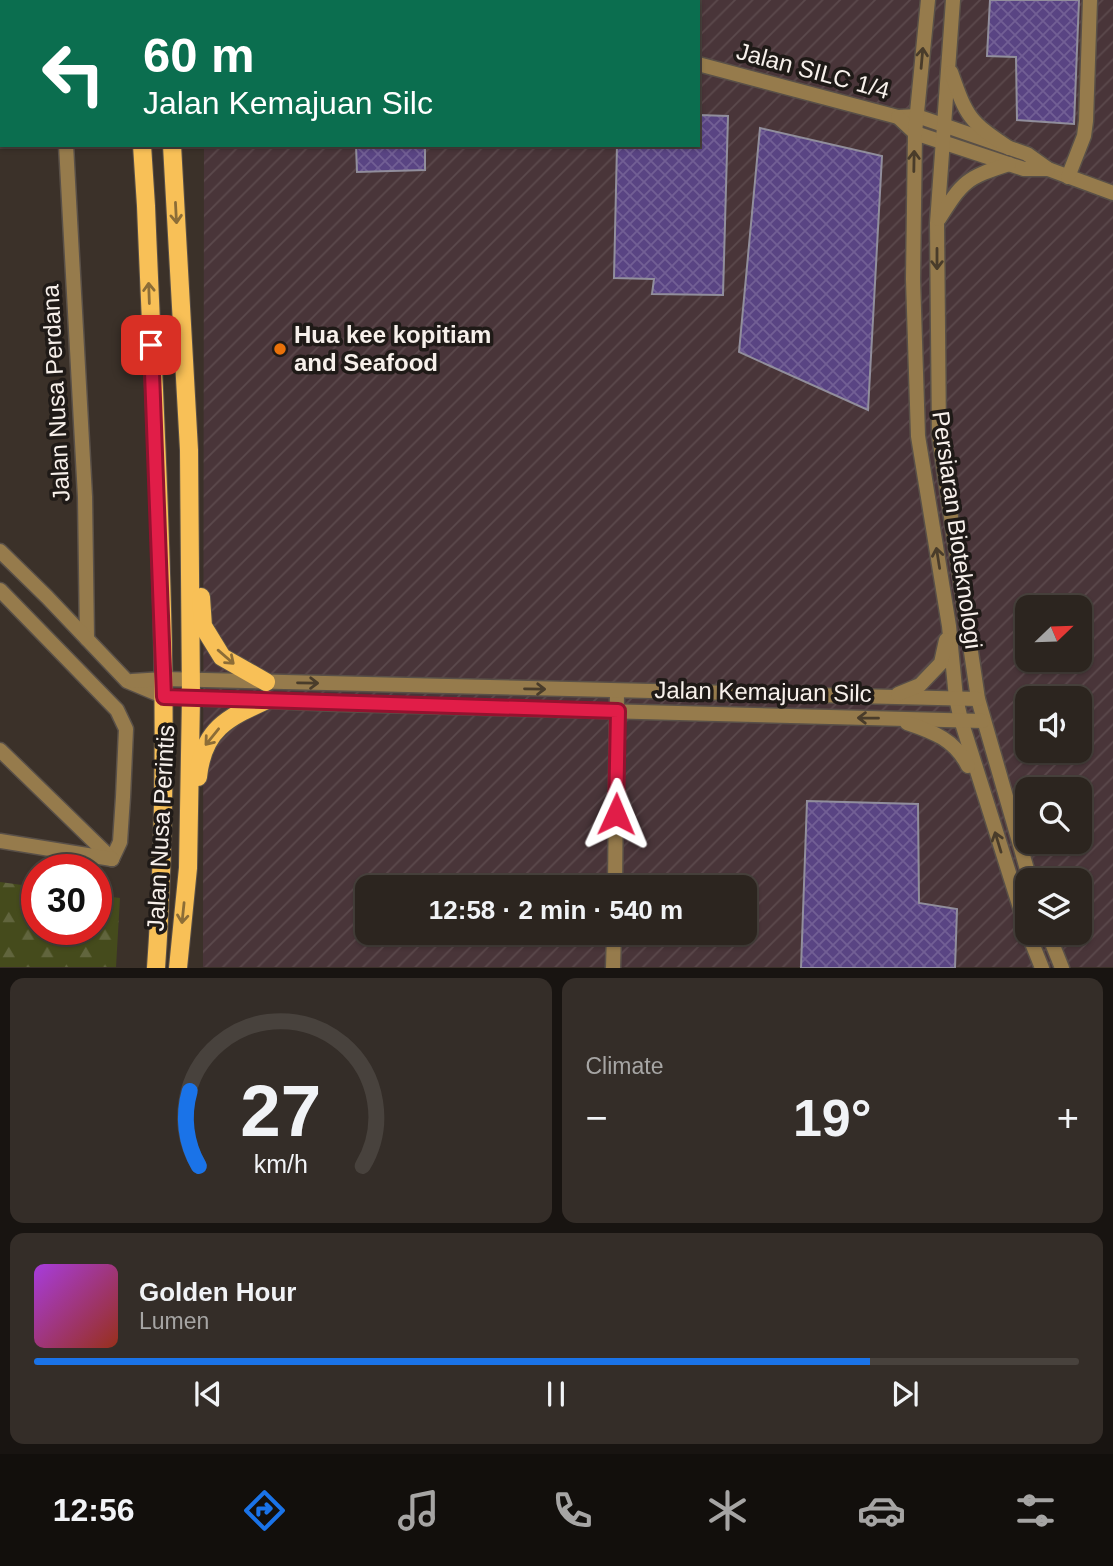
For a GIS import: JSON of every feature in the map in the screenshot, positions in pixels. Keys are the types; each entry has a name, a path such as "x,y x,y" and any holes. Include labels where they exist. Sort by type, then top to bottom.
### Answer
{"main road":[{"name":"Jalan Nusa Perintis","path":"142,147 164,688 163,871 156,968"},
{"name":"Jalan Nusa Perintis","path":"172,147 189,450 191,689 188,869 178,968"},
{"path":"189,450 203,626 222,657 266,682"},
{"path":"188,869 198,768 206,741 231,716 267,701"}],"street":[{"name":"Persiaran Bioteknologi","path":"928,0 915,133 913,279 918,436 949,626 956,698 1015,891"},
{"name":"Persiaran Bioteknologi","path":"953,0 937,223 939,436 978,699 1026,868"},
{"path":"1068,177 1084,136 1086,121 1090,0"},
{"path":"948,64 963,107 975,125 1009,148"},
{"name":"Jalan SILC 1/4","path":"700,65 898,117 917,116"},
{"path":"917,116 1027,153 1048,169 1113,192"},
{"path":"898,117 915,133 1024,169 1048,169"},
{"name":"Jalan Nusa Perdana","path":"66,147 85,497 87,639"},
{"path":"937,223 955,194 973,176 1009,164"},
{"path":"0,551 127,681 164,688"},
{"path":"0,590 117,710 126,729 120,842 112,859"},
{"path":"890,696 920,685 941,663 949,626"},
{"name":"Jalan Kemajuan Silc","path":"191,689 266,682 978,699"},
{"path":"341,684 341,704"},
{"path":"392,704 393,685"},
{"name":"Jalan Kemajuan Silc","path":"164,688 191,689 267,701 341,704 983,721"},
{"path":"615,875 617,691"},
{"path":"894,719 939,734 961,752 985,798"},
{"path":"0,750 107,854"},
{"path":"0,841 81,854"},
{"path":"613,968 614,945"},
{"name":"Persiaran Bioteknologi","path":"1033,945 1042,968"},
{"path":"1053,945 1062,968"}],"shaded area":[{"path":"700,0 1113,0 1113,967 203,967 204,147 700,147"}],"green space":[{"path":"0,882 21,885 21,945 112,945 112,897 120,898 116,967 0,967"}],"building":[{"path":"990,0 1079,0 1074,124 1017,120 1016,57 987,56"},
{"path":"700,115 728,116 723,295 652,294 654,279 614,278 617,147 700,147"},
{"path":"760,128 882,156 868,410 739,352"},
{"path":"356,147 425,147 425,170 357,172"},
{"path":"807,801 918,804 919,903 957,909 955,968 801,968"}],"place":[{"name":"Hua kee kopitiam and Seafood","path":"280,349"}],"route":[{"path":"151,345 164,697 618,711 616,814"}]}
